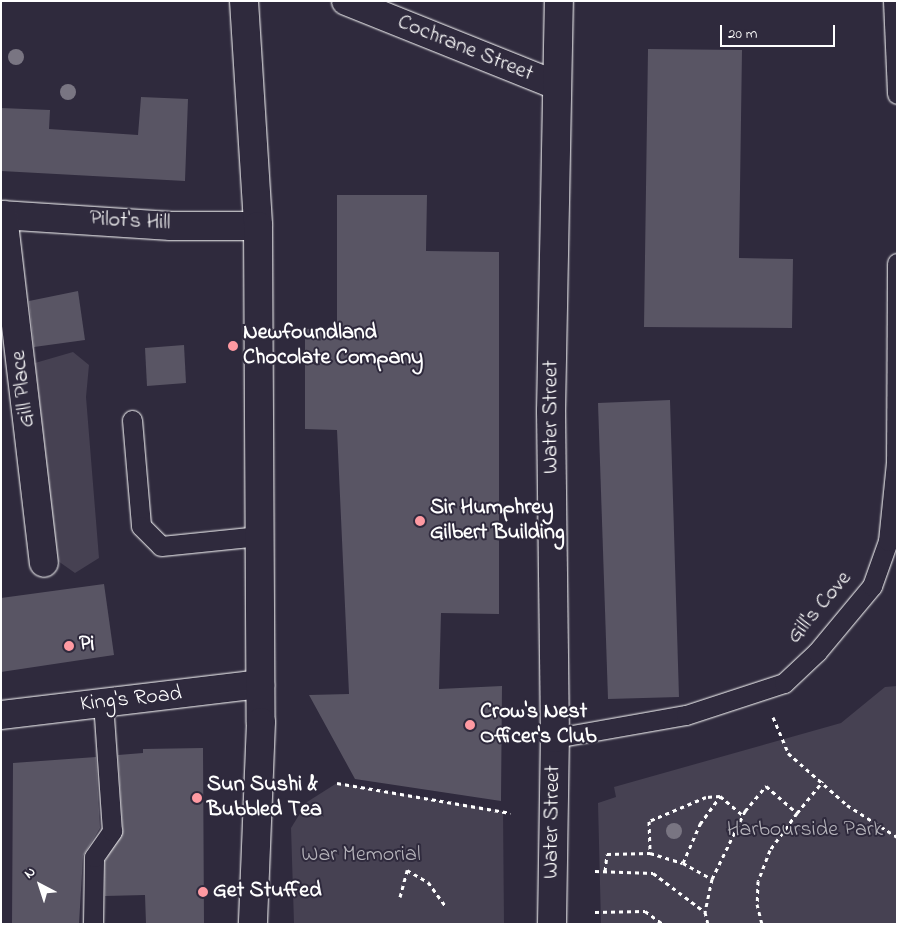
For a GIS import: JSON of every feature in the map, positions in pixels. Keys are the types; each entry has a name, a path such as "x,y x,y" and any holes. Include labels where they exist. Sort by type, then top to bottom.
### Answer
{"street":[{"path":"244,1 258,226 260,684 253,924"},
{"name":"Cochrane Street","path":"346,1 556,85"},
{"name":"Water Street","path":"552,924 555,738 551,411 559,1"},
{"name":"Pilot's Hill","path":"2,214 171,226 258,226"},
{"name":"Gill Place","path":"2,214 44,563"},
{"name":"King's Road","path":"1,715 260,684"}],"lane":[{"path":"893,1 897,94"},
{"name":"Gill's Cove","path":"555,738 686,715 784,683 849,616 872,586 888,541 896,462 897,263"},
{"path":"132,420 141,526 161,546 259,536"},
{"path":"93,924 94,857 112,831 104,702"}],"path":[{"path":"762,691 788,753 823,781 847,804 897,837"},
{"path":"762,924 757,904 758,881 770,850 823,781"},
{"path":"337,783 510,813"},
{"path":"708,924 705,912 712,879 743,814 766,786 797,813"},
{"path":"650,853 649,821 706,797 720,796 743,814"},
{"path":"682,863 700,824 720,796"},
{"path":"605,871 607,854 650,853 682,863 712,879"},
{"path":"400,897 408,870 428,882 446,907"},
{"path":"595,871 653,873 705,912"},
{"path":"595,912 645,911 663,924"}],"green space":[{"path":"73,352 89,365 86,397 99,558 75,573 58,561 35,363"},
{"name":"Harbourside Park","path":"897,686 897,924 601,924 598,803 616,797 614,787 841,723 885,687"},
{"name":"War Memorial","path":"337,783 503,811 504,924 294,924 291,828 307,802"}],"building":[{"path":"648,49 742,50 739,258 793,259 792,328 644,327"},
{"path":"141,97 188,99 185,181 1,171 1,108 50,110 49,129 138,135"},
{"name":"Sir Humphrey Gilbert Building","path":"337,195 427,195 426,251 499,252 499,614 441,613 439,689 502,686 501,801 355,779 309,695 349,694 337,430 305,429 305,329 337,328"},
{"path":"78,291 85,340 34,347 29,301"},
{"path":"184,345 186,383 147,386 145,348"},
{"path":"670,400 679,697 608,699 598,403"},
{"path":"104,584 114,655 1,672 1,598"},
{"path":"203,748 204,924 146,924 145,895 105,896 105,861 123,830 118,755 143,753 143,749"},
{"path":"96,757 100,828 83,856 79,924 12,924 13,763"}],"place":[{"name":"Newfoundland Chocolate Company","path":"233,346"},
{"name":"Sir Humphrey Gilbert Building","path":"420,521"},
{"name":"Pi","path":"69,646"},
{"name":"Crow's Nest Officer's Club","path":"470,725"},
{"name":"Sun Sushi & Bubbled Tea","path":"197,798"},
{"name":"Get Stuffed","path":"203,892"}]}
